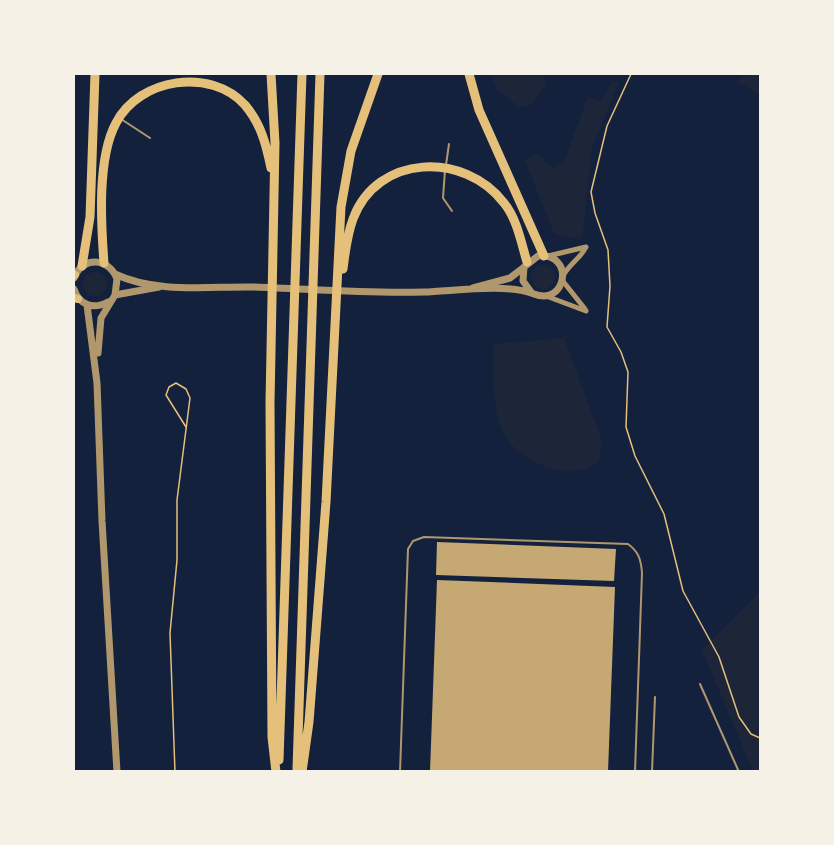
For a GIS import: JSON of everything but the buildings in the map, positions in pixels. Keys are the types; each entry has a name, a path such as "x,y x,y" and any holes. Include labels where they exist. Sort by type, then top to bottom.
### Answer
{"highway":[{"path":"82,266 90,217 95,74"},
{"path":"272,74 274,183 270,403 272,737 277,771"},
{"path":"277,771 302,74"},
{"path":"297,771 320,74"},
{"path":"302,771 309,722 326,501 340,218 346,177 358,125 378,74"},
{"path":"469,74 483,120 546,256"},
{"path":"104,263 105,163 111,134 119,118 134,102 166,85 199,82 224,90 244,104 257,122 274,183"},
{"path":"336,322 346,248 353,219 367,196 404,171 426,166 446,167 471,175 497,194 512,216 526,265"}],"street":[{"path":"459,291 510,278 526,265 546,256 585,247 582,254 568,267 556,291 546,296"},
{"path":"74,276 82,266 92,261 104,263 115,274 166,286 377,292 517,290 546,296 586,310 563,278 557,262 546,256"},
{"path":"526,265 523,281 531,292"},
{"path":"115,274 117,284 100,327 97,383 102,521 117,771"},
{"path":"74,289 76,298 87,305 96,306 112,298 166,286"},
{"path":"87,305 97,383"}],"lane":[{"path":"119,118 150,138"},
{"path":"449,144 443,198 452,211"},
{"path":"400,771 408,549 413,541 424,537 628,544 636,550 642,561 642,573 635,771"},
{"path":"700,684 739,771"},
{"path":"652,771 655,697"}],"path":[{"path":"631,74 607,126 591,192 595,213 608,250 610,286 606,327 621,352 628,372 626,427 634,456 664,514 683,591 716,650 739,717 751,734 760,738"},
{"path":"175,771 170,633 177,560 177,500 186,426 189,392 176,383 169,387 166,395 186,426"}],"shaded area":[{"path":"491,74 541,74 547,83 533,104 520,108 497,89"},
{"path":"745,74 760,74 760,94 737,82"},
{"path":"613,81 619,82 592,148 583,234 580,239 554,234 525,160 537,154 554,168 564,161 588,97 600,101"},
{"path":"543,265 552,268 555,277 552,286 543,289 534,286 531,277 534,268"},
{"path":"95,272 100,273 106,279 106,289 100,295 95,296 90,295 84,289 83,284 84,279 90,273"},
{"path":"564,338 602,441 599,462 574,471 561,471 547,467 527,458 513,447 498,418 495,401 494,344"},
{"path":"760,592 760,771 753,771 702,650"}]}
